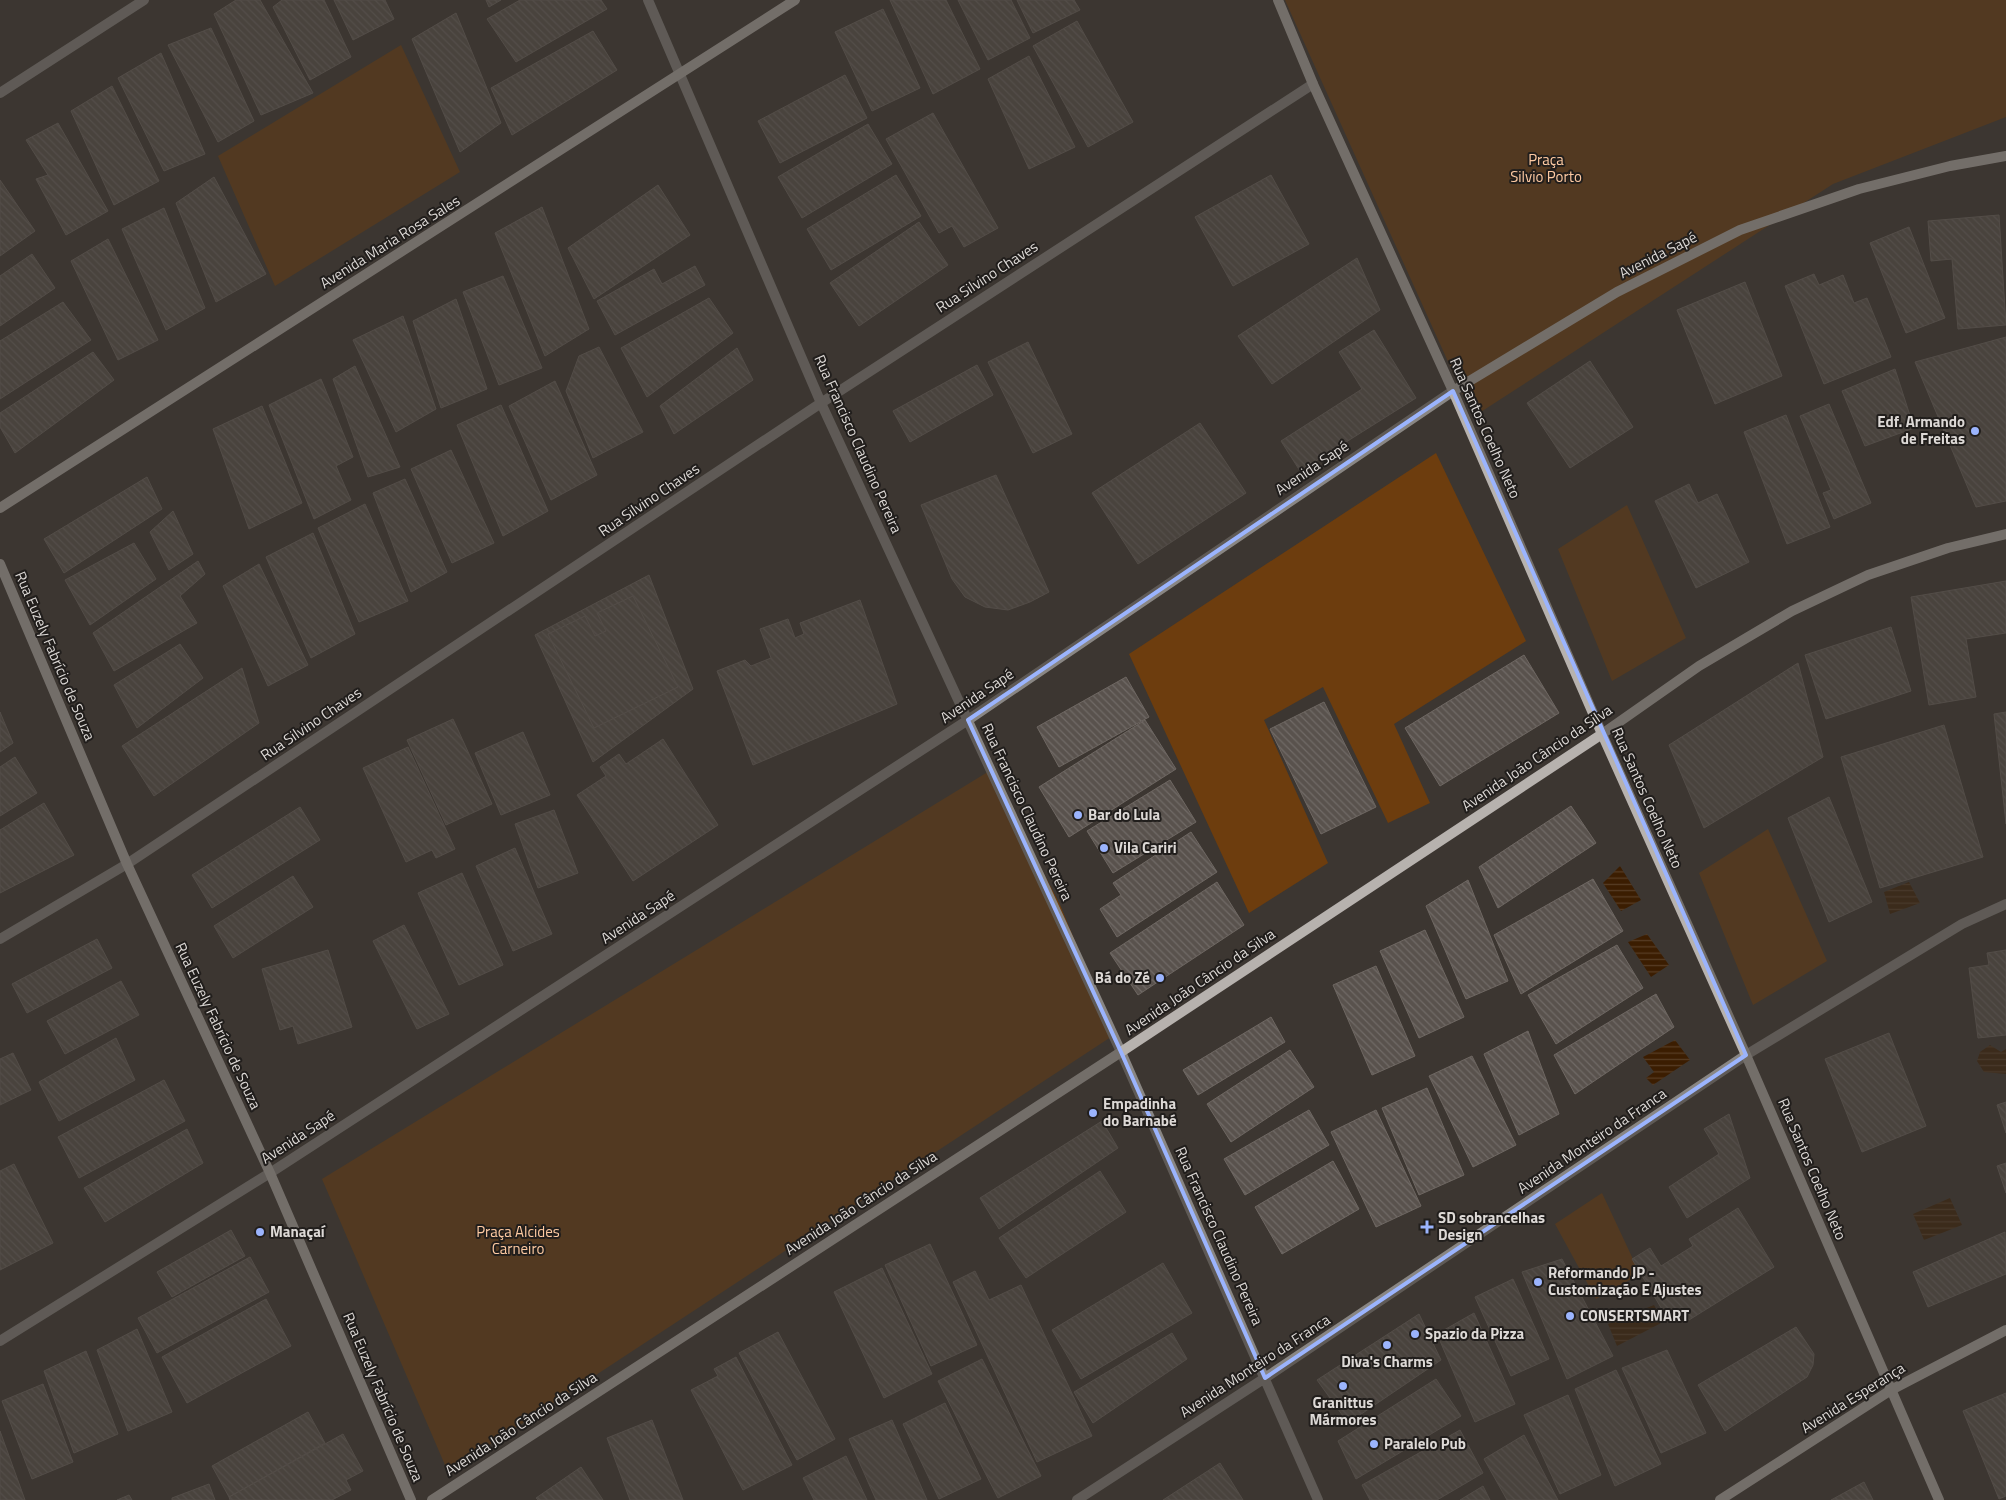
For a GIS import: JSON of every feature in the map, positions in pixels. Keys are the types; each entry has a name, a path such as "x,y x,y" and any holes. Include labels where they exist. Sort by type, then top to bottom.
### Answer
{"main road":[{"name":"Avenida Maria Rosa Sales","path":"0,508 794,0"},
{"name":"Rua Santos Coelho Neto","path":"1278,0 1313,84 1453,391 1602,734 1746,1055 1939,1500"},
{"name":"Avenida Sapé","path":"1453,391 1617,292 1740,230 1859,189 1950,166 2006,156"},
{"name":"Avenida João Câncio da Silva","path":"432,1500 1121,1052 1602,734 1699,666 1792,611 1868,575 1948,548 2006,534"},
{"name":"Rua Euzely Fabrício de Souza","path":"0,564 127,864 270,1174 412,1500"},
{"name":"Avenida Esperança","path":"1720,1500 1891,1390 2006,1330"}],"street":[{"path":"0,93 144,0"},
{"name":"Rua Francisco Claudino Pereira","path":"648,0 821,403 1121,1052 1318,1500"},
{"name":"Rua Silvino Chaves","path":"0,939 127,864 821,403 1313,84"},
{"name":"Avenida Sapé","path":"0,1341 270,1174 968,720 1453,391"},
{"name":"Avenida Monteiro da Franca","path":"1078,1500 1265,1378 1746,1055 1962,924 2006,904"}],"highlighted area":[{"path":"1453,391 1746,1055 1265,1378 1121,1052 968,720"}],"green space":[{"name":"Praça Silvio Porto","path":"1285,0 2006,0 2006,117 1833,184 1473,417"},
{"path":"401,45 460,172 275,286 218,156"},
{"path":"1436,453 1526,641 1394,724 1430,803 1388,823 1323,687 1264,720 1328,863 1249,913 1129,654"},
{"path":"1627,505 1686,638 1612,681 1558,549"},
{"name":"Praça Alcides Carneiro","path":"991,770 1060,905 1114,1035 448,1472 322,1179"},
{"path":"1768,829 1827,961 1753,1005 1699,873"},
{"path":"1602,1193 1640,1274 1596,1299 1555,1224"}],"shaded area":[{"path":"1620,866 1641,900 1621,911 1603,883"},
{"path":"1909,882 1920,903 1890,914 1884,892"},
{"path":"1647,934 1669,965 1651,977 1628,942"},
{"path":"1675,1040 1690,1060 1653,1085 1646,1078 1654,1072 1643,1057"},
{"path":"1990,1045 2001,1052 2006,1049 2006,1074 1984,1072 1977,1061 1980,1052"},
{"path":"1950,1198 1962,1225 1924,1240 1913,1214"},
{"path":"1654,1305 1663,1322 1617,1346 1608,1324"}],"building":[{"path":"236,0 260,0 313,93 261,115 214,14"},
{"path":"282,0 324,0 351,57 310,80 273,7"},
{"path":"334,0 385,0 394,19 353,40"},
{"path":"486,0 501,0 489,7"},
{"path":"520,0 601,0 607,9 516,62 487,19"},
{"path":"890,0 946,0 980,69 933,94"},
{"path":"958,0 1011,0 1030,38 988,60"},
{"path":"1017,0 1074,0 1080,10 1033,33"},
{"path":"883,9 920,88 872,111 835,32"},
{"path":"456,13 501,123 460,152 412,39"},
{"path":"1077,21 1133,122 1088,147 1033,46"},
{"path":"211,28 254,121 218,142 168,45"},
{"path":"593,31 617,70 512,135 491,88"},
{"path":"161,53 205,154 164,171 118,78"},
{"path":"1029,56 1075,147 1029,169 988,79"},
{"path":"845,75 867,118 780,163 758,121"},
{"path":"112,86 159,181 114,205 71,111"},
{"path":"933,113 998,228 964,247 952,226 939,233 886,139"},
{"path":"58,123 108,211 66,235 36,179 48,175 26,140"},
{"path":"868,124 892,164 802,218 778,177"},
{"path":"896,175 921,216 831,270 807,229"},
{"path":"1271,175 1309,244 1233,286 1195,217"},
{"path":"214,177 266,274 216,302 176,203"},
{"path":"0,180 35,231 0,256"},
{"path":"658,185 690,235 594,299 568,248"},
{"path":"542,207 589,329 545,356 495,233"},
{"path":"164,208 205,308 166,330 122,229"},
{"path":"1999,215 2006,325 1958,329 1952,259 1931,261 1928,221"},
{"path":"919,222 948,265 859,326 830,283"},
{"path":"1909,227 1945,318 1906,333 1870,243"},
{"path":"108,239 158,340 118,360 71,261"},
{"path":"32,254 55,288 0,326 0,276"},
{"path":"1357,258 1380,310 1272,384 1238,336"},
{"path":"695,266 705,285 615,335 597,301 654,269 662,284"},
{"path":"1814,274 1819,285 1843,275 1854,303 1867,298 1891,357 1824,384 1785,286"},
{"path":"503,276 542,368 499,385 463,292"},
{"path":"1745,282 1782,376 1715,404 1677,310"},
{"path":"709,298 733,333 647,397 621,348"},
{"path":"456,299 487,389 441,408 413,321"},
{"path":"63,302 91,340 0,399 0,341"},
{"path":"403,316 436,409 396,432 353,340"},
{"path":"1374,330 1416,398 1300,471 1281,441 1362,389 1339,352"},
{"name":"Edf. Armando de Freitas","path":"2006,337 2006,501 1976,507 1915,362"},
{"path":"1028,342 1072,434 1033,453 988,362"},
{"path":"599,347 643,432 593,458 566,391 579,356"},
{"path":"737,348 753,380 674,434 660,406"},
{"path":"93,352 114,380 15,453 0,427 0,413"},
{"path":"1590,361 1633,427 1570,468 1527,403"},
{"path":"977,365 993,395 910,442 893,411"},
{"path":"355,366 400,467 368,477 333,379"},
{"path":"1895,369 1914,428 1865,446 1842,391"},
{"path":"321,379 353,457 336,466 351,500 314,519 269,405"},
{"path":"555,381 597,475 551,500 509,406"},
{"path":"1829,404 1871,503 1834,519 1823,493 1831,490 1800,416"},
{"path":"501,405 548,511 503,536 457,425"},
{"path":"262,406 302,503 249,529 213,429"},
{"path":"1786,415 1830,527 1787,544 1744,432"},
{"path":"1200,423 1246,493 1138,564 1092,493"},
{"path":"451,450 494,543 452,563 411,469"},
{"path":"996,475 1049,592 1030,602 1008,610 985,607 965,597 952,579 921,505"},
{"path":"147,477 162,509 64,573 44,539"},
{"path":"405,479 447,572 411,592 373,493"},
{"path":"1689,484 1698,503 1717,494 1749,562 1696,588 1655,501"},
{"path":"365,504 408,601 359,622 318,528"},
{"path":"173,511 193,554 169,570 150,532"},
{"path":"313,533 355,634 311,658 266,557"},
{"path":"134,543 156,579 90,625 65,580"},
{"path":"198,561 205,574 180,596 197,623 114,671 93,633"},
{"path":"259,564 308,665 268,686 223,586"},
{"path":"649,575 693,689 593,762 535,635"},
{"path":"2006,581 2006,633 1966,639 1976,697 1929,705 1911,597"},
{"path":"633,596 678,687 594,728 548,634 585,616 595,636 606,631 597,613"},
{"path":"860,600 897,704 753,765 717,671 745,660 751,666 771,658 760,629 788,619 795,638 804,634 800,623"},
{"path":"1891,627 1911,691 1826,719 1805,655"},
{"path":"180,644 203,678 137,728 114,685"},
{"path":"1524,655 1559,713 1440,786 1405,728"},
{"path":"1798,663 1823,757 1704,828 1669,745"},
{"path":"242,668 259,723 154,796 122,746"},
{"path":"1126,677 1149,717 1059,767 1037,727"},
{"path":"1324,702 1376,807 1321,834 1270,729"},
{"path":"0,712 13,743 0,752"},
{"path":"2006,712 2006,824 1994,714"},
{"path":"453,719 492,804 446,825 407,740"},
{"path":"1145,720 1176,769 1069,837 1039,787"},
{"path":"1944,725 1983,857 1880,888 1841,757"},
{"path":"523,732 550,795 501,815 475,753"},
{"path":"663,739 718,825 633,881 577,795 606,776 600,767 619,754 626,764"},
{"path":"408,747 455,849 436,858 432,850 406,862 363,768"},
{"path":"15,757 37,793 0,816 0,767"},
{"path":"1170,780 1196,822 1113,873 1087,831"},
{"path":"1829,797 1872,902 1829,922 1788,818"},
{"path":"44,803 74,855 0,893 0,830"},
{"path":"1571,806 1596,843 1498,908 1479,867"},
{"path":"300,807 320,840 212,908 192,875"},
{"path":"554,810 578,873 538,888 515,824"},
{"path":"1191,832 1217,872 1117,937 1100,909 1121,895 1113,883"},
{"path":"515,848 552,934 513,951 476,866"},
{"path":"462,873 503,965 459,985 418,893"},
{"path":"293,876 313,907 233,958 214,926"},
{"path":"1593,879 1623,931 1521,994 1494,935"},
{"path":"1468,880 1508,981 1466,999 1426,906"},
{"path":"1217,882 1244,925 1138,995 1110,953"},
{"path":"404,925 449,1014 417,1029 373,941"},
{"path":"1425,930 1464,1017 1419,1038 1380,951"},
{"path":"97,939 112,968 27,1013 12,984"},
{"path":"1617,945 1643,988 1556,1044 1528,995"},
{"path":"328,950 352,1027 298,1044 293,1026 280,1030 262,969"},
{"path":"2006,950 2006,1035 1978,1038 1969,968 1989,965 1987,953"},
{"path":"1376,966 1415,1056 1372,1075 1333,985"},
{"path":"121,981 139,1015 65,1054 47,1021"},
{"path":"1656,994 1674,1027 1575,1094 1554,1055"},
{"path":"1271,1017 1285,1042 1198,1095 1183,1070"},
{"path":"1528,1031 1559,1114 1519,1135 1484,1054"},
{"path":"1889,1033 1926,1126 1862,1152 1825,1059"},
{"path":"116,1038 135,1080 59,1121 39,1082"},
{"path":"1290,1050 1314,1087 1231,1142 1207,1104"},
{"path":"13,1053 31,1090 0,1105 0,1059"},
{"path":"1472,1056 1516,1145 1473,1167 1429,1076"},
{"path":"164,1080 185,1121 79,1178 58,1137"},
{"path":"1427,1088 1464,1175 1419,1195 1382,1108"},
{"path":"2006,1102 2006,1133 1997,1105"},
{"path":"1309,1110 1329,1145 1245,1195 1224,1159"},
{"path":"1376,1110 1421,1206 1376,1227 1331,1132"},
{"path":"1729,1114 1750,1178 1687,1218 1669,1187 1719,1154 1704,1129"},
{"path":"1102,1121 1118,1148 999,1229 980,1198"},
{"path":"187,1129 203,1163 105,1222 84,1188"},
{"path":"1333,1161 1359,1209 1282,1254 1255,1207"},
{"path":"2006,1163 2006,1193 1997,1166"},
{"path":"14,1164 53,1243 0,1270 0,1171"},
{"path":"1100,1171 1126,1212 1026,1278 999,1238"},
{"path":"1738,1208 1774,1267 1689,1320 1682,1307 1666,1316 1632,1259 1650,1248 1661,1266 1693,1246 1689,1239"},
{"path":"231,1230 245,1256 172,1297 157,1272"},
{"path":"2005,1232 2006,1274 1928,1307 1913,1272"},
{"path":"930,1244 977,1345 931,1366 885,1265"},
{"path":"250,1257 269,1292 157,1353 138,1318"},
{"path":"1562,1259 1613,1356 1567,1379 1522,1272"},
{"path":"1163,1263 1192,1313 1081,1379 1052,1330"},
{"path":"882,1268 932,1374 884,1398 834,1292"},
{"path":"975,1271 989,1300 1021,1285 1092,1436 1037,1462 953,1282"},
{"path":"1513,1279 1549,1359 1511,1376 1475,1297"},
{"path":"266,1299 291,1346 187,1403 162,1357"},
{"path":"1474,1313 1515,1404 1475,1422 1437,1334"},
{"path":"1419,1314 1441,1360 1348,1423 1317,1380"},
{"path":"1796,1327 1814,1354 1813,1365 1807,1377 1725,1431 1698,1385"},
{"path":"137,1329 172,1412 128,1431 97,1350"},
{"path":"778,1332 835,1439 797,1460 739,1353"},
{"path":"1172,1333 1187,1359 1093,1423 1074,1392"},
{"path":"1667,1350 1706,1433 1661,1453 1622,1368"},
{"path":"86,1351 118,1434 74,1453 44,1371"},
{"path":"736,1357 792,1465 743,1490 691,1390 718,1376 714,1369"},
{"path":"982,1359 1041,1476 998,1498 938,1381"},
{"path":"1616,1370 1661,1464 1615,1486 1575,1389"},
{"path":"1436,1379 1461,1416 1356,1479 1338,1441"},
{"path":"43,1384 73,1462 32,1479 2,1401"},
{"path":"2006,1393 2006,1496 1999,1499 1963,1411"},
{"path":"1568,1395 1601,1475 1560,1494 1524,1415"},
{"path":"945,1403 981,1479 939,1499 903,1424"},
{"path":"308,1412 325,1443 229,1497 212,1466"},
{"path":"652,1420 683,1500 630,1500 607,1438"},
{"path":"892,1420 927,1500 876,1500 849,1439"},
{"path":"1460,1430 1483,1473 1437,1500 1370,1500 1362,1485"},
{"path":"0,1431 25,1500 0,1500"},
{"path":"343,1434 363,1471 346,1480 351,1490 332,1500 230,1500 229,1497"},
{"path":"1524,1435 1558,1500 1507,1500 1484,1459"},
{"path":"846,1456 867,1500 814,1500 803,1478"},
{"path":"1220,1463 1243,1500 1163,1500"},
{"path":"581,1467 603,1500 538,1500 536,1498"},
{"path":"1864,1482 1873,1500 1831,1500"},
{"path":"209,1484 215,1500 172,1500 172,1498"},
{"path":"1483,1486 1490,1500 1460,1500"},
{"path":"129,1495 132,1500 117,1500"}],"place":[{"name":"Edf. Armando de Freitas","path":"1975,431"},
{"name":"Bar do Lula","path":"1078,815"},
{"name":"Vila Cariri","path":"1104,848"},
{"name":"Bá do Zé","path":"1160,978"},
{"name":"Empadinha do Barnabé","path":"1093,1113"},
{"name":"SD sobrancelhas Design","path":"1427,1227"},
{"name":"Manaçaí","path":"260,1232"},
{"name":"Reformando JP - Customização E Ajustes","path":"1538,1282"},
{"name":"CONSERTSMART","path":"1570,1316"},
{"name":"Spazio da Pizza","path":"1415,1334"},
{"name":"Diva's Charms","path":"1387,1345"},
{"name":"Granittus Mármores","path":"1343,1386"},
{"name":"Paralelo Pub","path":"1374,1444"}]}
